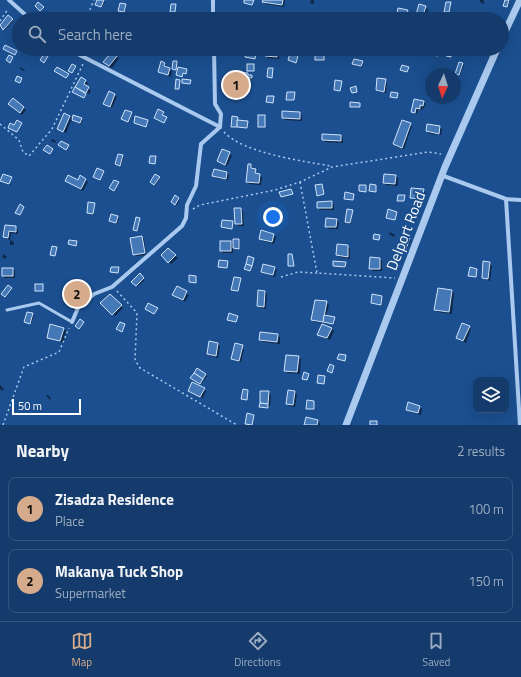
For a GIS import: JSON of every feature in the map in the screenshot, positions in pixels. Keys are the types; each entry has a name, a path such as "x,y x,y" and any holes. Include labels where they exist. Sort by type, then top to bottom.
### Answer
{"street":[{"path":"213,0 214,12"},
{"path":"509,26 518,11 520,0"},
{"path":"10,2 22,12"},
{"path":"80,56 220,127"},
{"path":"72,322 78,308 94,294 112,287 176,231 186,218 187,205 196,186 201,144 220,127 221,114 216,104 214,56"},
{"name":"Delport Road","path":"346,425 441,175 494,56"},
{"path":"441,175 506,199 521,200"},
{"path":"506,199 520,425"}],"lane":[{"path":"7,310 39,303 72,322"}],"path":[{"path":"89,12 94,0"},
{"path":"0,21 10,2"},
{"path":"0,124 19,140 23,152 29,156 52,129 85,59"},
{"path":"220,127 230,138 269,154 332,167"},
{"path":"186,218 192,210 200,205 275,190 300,182 332,167 428,152 450,156"},
{"path":"300,182 318,273"},
{"path":"281,277 298,272 402,278"},
{"path":"112,287 138,313 135,360 140,368 237,425"},
{"path":"3,425 24,367 59,352 72,322"}],"building":[{"path":"97,0 104,0 101,7 95,5"},
{"path":"244,0 254,0 252,5 244,3"},
{"path":"263,0 283,0 282,5 262,2"},
{"path":"505,0 509,0 507,7 503,6"},
{"path":"38,2 44,7 40,11 35,6"},
{"path":"446,2 451,2 449,12 444,12"},
{"path":"120,3 126,4 124,12 118,11"},
{"path":"171,4 176,4 175,12 170,12"},
{"path":"419,4 426,6 424,12 417,12"},
{"path":"398,8 408,10 408,12 397,12"},
{"path":"8,15 12,18 3,30 0,25"},
{"path":"5,45 12,48 12,54 3,49"},
{"path":"9,55 13,57 10,63 6,60"},
{"path":"43,56 48,56 44,63 40,60"},
{"path":"108,56 117,56 109,66 103,62"},
{"path":"245,56 256,56 255,59"},
{"path":"289,56 298,56 296,63 288,60"},
{"path":"315,56 324,56 324,60 315,60"},
{"path":"354,59 363,61 361,66 352,64"},
{"path":"161,61 165,63 164,66 170,68 168,75 158,72"},
{"path":"173,61 177,61 176,70 172,69"},
{"path":"459,62 463,63 461,69 457,68"},
{"path":"72,64 76,66 72,73 68,71"},
{"path":"247,64 254,64 254,71 247,71"},
{"path":"402,65 409,67 407,72 400,70"},
{"path":"57,67 69,74 66,78 54,71"},
{"path":"178,67 187,69 186,74 183,73 182,77 176,75"},
{"path":"268,68 273,68 272,78 267,77"},
{"path":"237,72 248,73 248,75 252,75 252,78 237,77"},
{"path":"17,76 22,78 20,83 15,81"},
{"path":"81,77 86,80 84,84 89,87 86,93 75,87"},
{"path":"227,78 246,80 245,92 226,89"},
{"path":"377,78 386,79 384,92 376,90"},
{"path":"176,79 180,80 179,89 175,89"},
{"path":"182,79 191,80 190,84 182,83"},
{"path":"335,80 342,81 340,91 334,90"},
{"path":"356,86 357,92 352,93 350,88"},
{"path":"75,87 86,94 84,98 72,92"},
{"path":"109,91 115,94 110,107 103,104"},
{"path":"287,92 295,92 294,100 286,100"},
{"path":"391,92 398,93 397,98 390,97"},
{"path":"267,96 274,96 273,103 266,102"},
{"path":"13,98 24,107 20,113 8,104"},
{"path":"414,99 424,101 423,106 420,105 420,109 416,108 415,113 411,112"},
{"path":"350,102 360,103 360,107 350,107"},
{"path":"158,109 164,112 162,115 167,117 164,123 154,118"},
{"path":"125,110 132,112 128,122 121,119"},
{"path":"282,111 300,112 300,119 282,118"},
{"path":"64,113 70,116 63,132 57,129"},
{"path":"73,115 82,118 80,123 72,120"},
{"path":"258,115 265,115 265,127 258,127"},
{"path":"135,116 148,120 146,127 134,123"},
{"path":"232,116 238,117 237,127 231,127"},
{"path":"17,120 22,123 17,132 8,128 10,123 14,125"},
{"path":"237,120 248,121 247,128 237,127"},
{"path":"402,120 411,123 402,148 393,144"},
{"path":"427,124 440,126 439,134 426,131"},
{"path":"322,134 341,135 341,141 322,140"},
{"path":"61,141 69,145 66,150 58,145"},
{"path":"47,145 53,149 50,154 43,150"},
{"path":"222,149 230,152 225,165 217,161"},
{"path":"118,154 123,155 120,166 115,164"},
{"path":"150,156 156,156 155,164 149,163"},
{"path":"248,164 251,164 251,168 256,169 255,173 260,174 259,183 246,182"},
{"path":"97,168 104,171 100,180 93,177"},
{"path":"214,169 227,172 226,179 212,176"},
{"path":"3,174 12,177 9,184 0,181"},
{"path":"155,174 160,177 154,185 150,182"},
{"path":"384,174 396,175 395,184 383,183"},
{"path":"68,175 78,180 80,175 86,179 81,189 65,181"},
{"path":"114,180 119,182 114,191 109,188"},
{"path":"322,184 324,194 317,196 315,185"},
{"path":"370,184 376,185 376,192 369,191"},
{"path":"359,185 366,185 366,192 359,191"},
{"path":"411,188 424,189 422,199 410,198"},
{"path":"291,189 293,194 281,197 279,192"},
{"path":"345,192 354,194 353,200 344,199"},
{"path":"175,195 179,198 175,205 171,202"},
{"path":"398,195 405,195 404,201 397,201"},
{"path":"332,201 332,208 317,208 317,202"},
{"path":"88,202 95,203 93,214 87,213"},
{"path":"20,204 24,207 20,215 15,213"},
{"path":"234,208 241,208 242,224 235,224"},
{"path":"347,209 353,210 350,223 345,222"},
{"path":"388,209 397,212 395,220 386,218"},
{"path":"111,214 118,216 116,223 109,221"},
{"path":"136,217 140,218 137,231 133,230"},
{"path":"326,218 337,219 336,227 325,227"},
{"path":"222,220 233,221 232,229 221,227"},
{"path":"5,225 16,226 16,232 9,231 8,238 3,237"},
{"path":"261,230 274,234 272,242 259,239"},
{"path":"374,234 380,235 379,240 373,239"},
{"path":"142,236 145,253 133,255 130,238"},
{"path":"404,236 410,238 406,249 400,246"},
{"path":"233,239 239,239 239,249 233,248"},
{"path":"69,240 77,241 76,246 68,244"},
{"path":"220,241 231,241 231,251 220,251"},
{"path":"337,244 348,245 348,257 336,255"},
{"path":"52,246 57,247 55,256 50,255"},
{"path":"168,248 176,255 168,263 161,255"},
{"path":"288,254 292,254 294,266 288,266"},
{"path":"248,256 254,258 252,266 246,264"},
{"path":"370,257 380,258 380,269 369,269"},
{"path":"219,260 228,261 227,268 218,267"},
{"path":"333,261 346,262 345,267 333,266"},
{"path":"483,261 490,262 488,279 482,278"},
{"path":"246,264 252,266 250,271 244,269"},
{"path":"263,264 275,267 273,275 261,272"},
{"path":"111,267 119,267 118,273 110,272"},
{"path":"470,267 477,269 476,277 468,276"},
{"path":"2,268 13,268 13,276 2,276"},
{"path":"140,273 144,278 136,286 131,282"},
{"path":"189,275 196,276 196,283 189,282"},
{"path":"234,277 241,278 238,291 231,290"},
{"path":"35,284 43,284 43,291 35,291"},
{"path":"8,285 12,288 5,297 1,294"},
{"path":"71,285 87,292 82,303 67,295"},
{"path":"177,286 187,291 183,300 172,295"},
{"path":"438,288 452,290 449,312 434,310"},
{"path":"258,290 265,291 264,307 257,306"},
{"path":"110,294 122,305 112,315 100,303"},
{"path":"372,294 382,296 381,305 371,303"},
{"path":"315,300 327,301 323,322 311,320"},
{"path":"148,303 158,308 154,314 145,309"},
{"path":"27,312 33,313 30,324 24,322"},
{"path":"229,313 238,316 236,322 227,320"},
{"path":"324,315 335,317 333,324 323,322"},
{"path":"80,319 84,322 79,329 75,326"},
{"path":"120,322 125,324 122,332 116,329"},
{"path":"462,323 470,326 463,341 456,338"},
{"path":"50,324 64,328 60,341 47,338"},
{"path":"322,324 332,328 327,338 317,335"},
{"path":"260,332 278,334 277,342 259,340"},
{"path":"209,341 218,343 216,356 207,354"},
{"path":"235,343 243,345 239,361 231,359"},
{"path":"339,354 346,355 345,361 337,359"},
{"path":"286,355 299,356 297,372 284,371"},
{"path":"330,364 334,366 332,373 327,371"},
{"path":"197,368 206,374 203,379 194,373"},
{"path":"304,372 309,374 307,380 302,379"},
{"path":"194,373 203,379 200,384 190,378"},
{"path":"318,375 325,376 324,384 317,383"},
{"path":"192,382 205,388 200,397 188,391"},
{"path":"243,389 248,390 247,400 241,399"},
{"path":"288,390 295,391 293,405 286,404"},
{"path":"260,391 269,391 268,404 260,403"},
{"path":"307,400 314,401 314,409 306,409"},
{"path":"408,402 420,406 418,413 406,410"},
{"path":"260,403 268,404 268,408 259,407"},
{"path":"247,413 254,415 252,425 245,424"},
{"path":"306,417 318,420 317,425 304,425"},
{"path":"370,421 377,421 377,425 370,425"}],"place":[{"name":"Zisadza Residence","path":"236,85"},
{"name":"Makanya Tuck Shop","path":"77,294"}]}
